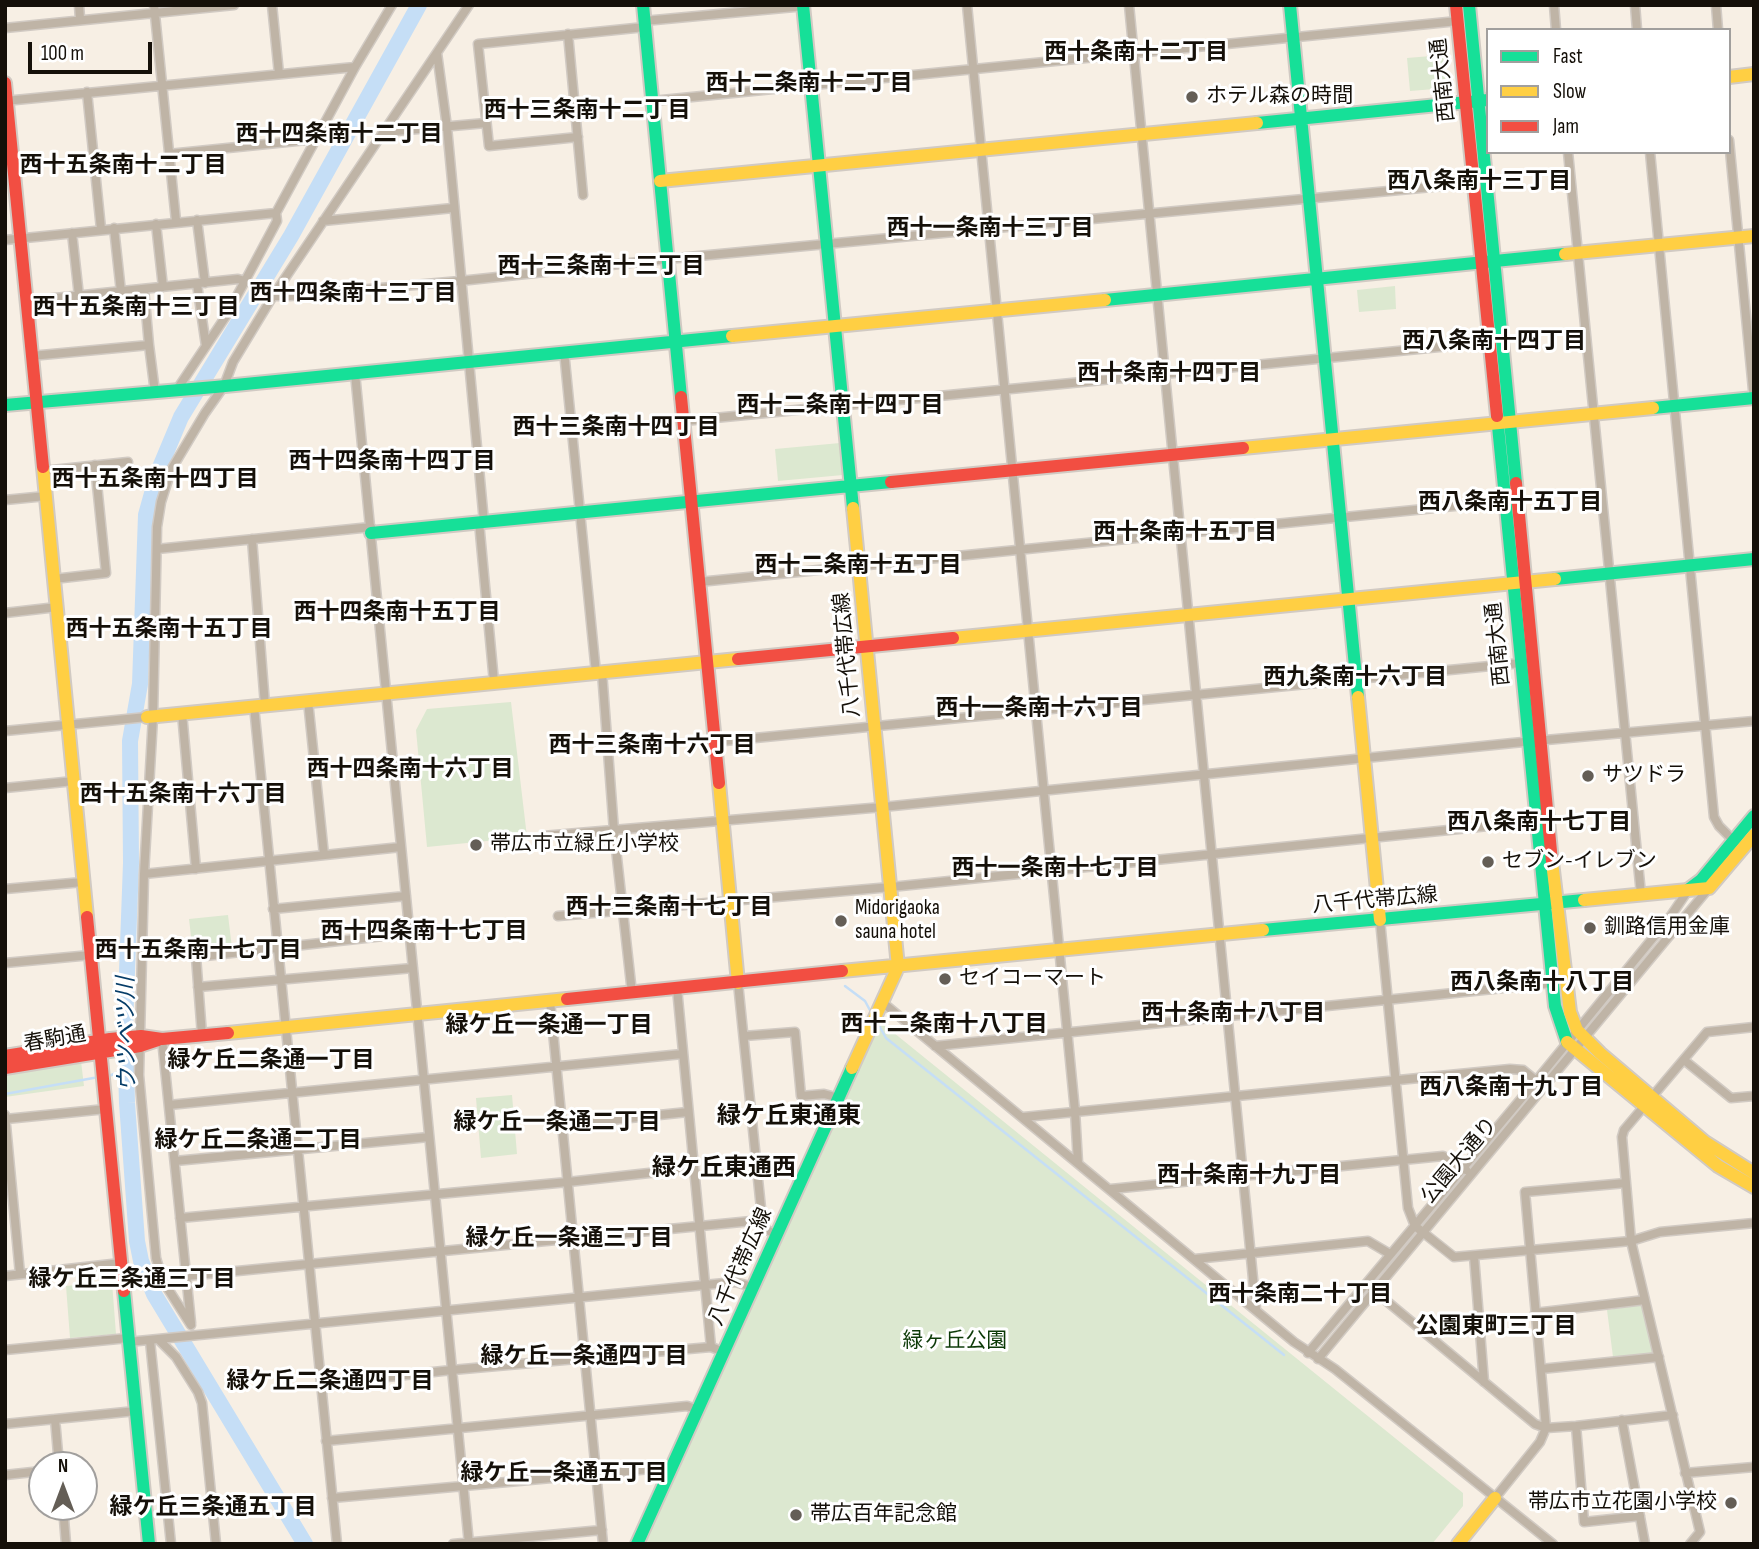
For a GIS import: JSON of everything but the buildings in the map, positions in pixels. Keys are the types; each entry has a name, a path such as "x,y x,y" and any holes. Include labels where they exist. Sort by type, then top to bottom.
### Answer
{"street":[{"path":"79,5 80,19"},
{"path":"5,28 155,9 234,5"},
{"path":"272,5 279,74"},
{"path":"180,391 245,281 277,221 276,213 355,67 393,5"},
{"path":"191,1325 163,1282 156,1258 137,1042 157,527 161,502 171,470 233,362 323,221 469,5"},
{"path":"642,5 762,1220 763,1228 777,1235"},
{"path":"578,136 489,146 478,44 805,5"},
{"name":"八千代帯広線","path":"637,1544 898,967 805,5"},
{"path":"967,5 1078,1163"},
{"path":"1129,5 1256,1309"},
{"path":"1290,5 1408,1208 1415,1226 1454,1257 1631,1241 1660,1232 1754,1223"},
{"name":"西南大通","path":"1456,5 1477,101 1474,183 1487,262 1503,423 1504,502 1543,905 1555,1006 1571,1045"},
{"name":"西南大通","path":"1469,5 1490,342 1527,582 1565,981 1570,1012 1581,1034"},
{"path":"1554,5 1556,28"},
{"path":"1635,5 1637,28"},
{"path":"1716,5 1718,28"},
{"path":"155,9 176,221"},
{"path":"652,102 1458,21"},
{"path":"568,34 583,195"},
{"path":"438,53 468,361 494,682"},
{"path":"6,101 355,67"},
{"path":"1731,76 1754,74"},
{"path":"5,83 83,882 105,1045 106,1109 149,1544"},
{"path":"87,92 101,229"},
{"path":"660,181 1477,101"},
{"path":"384,132 486,123"},
{"path":"169,154 316,139"},
{"path":"1568,154 1641,894"},
{"path":"1650,154 1714,817 1734,841"},
{"path":"157,549 481,522 1754,399 1730,154"},
{"path":"274,296 460,281 1474,183"},
{"path":"323,221 453,208"},
{"path":"5,240 276,213"},
{"path":"197,219 206,346"},
{"path":"156,223 163,287"},
{"path":"114,228 121,292"},
{"path":"72,233 79,296"},
{"path":"5,405 180,391 564,351 1754,236"},
{"path":"26,301 238,279 245,281"},
{"path":"144,289 155,392"},
{"path":"684,421 1490,342"},
{"path":"32,356 149,345"},
{"path":"564,351 632,993"},
{"path":"355,373 469,1543"},
{"path":"43,471 128,462"},
{"path":"54,579 106,573 95,465"},
{"path":"5,500 46,496"},
{"path":"699,582 1504,502"},
{"path":"252,539 276,947 299,1150 337,1544"},
{"path":"5,732 1754,559"},
{"path":"5,613 57,607"},
{"path":"715,742 1521,663"},
{"path":"308,701 324,855"},
{"path":"182,713 196,869"},
{"path":"543,836 883,807 1754,722"},
{"path":"5,788 74,781"},
{"path":"1689,889 1701,880 1754,816"},
{"path":"558,916 891,887 1536,821"},
{"path":"1709,888 1754,835"},
{"path":"144,874 401,848"},
{"path":"5,889 83,882"},
{"name":"八千代帯広線","path":"898,967 1709,888"},
{"name":"公園大通り","path":"1318,1359 1471,1175 1571,1045 1709,888"},
{"name":"公園大通り","path":"1581,1034 1689,889"},
{"path":"273,909 406,896"},
{"path":"202,1035 196,957 410,933"},
{"path":"5,963 91,955"},
{"name":"春駒通","path":"5,1056 898,967"},
{"path":"198,987 413,968"},
{"path":"935,1045 1552,983"},
{"path":"677,988 711,1347"},
{"path":"550,1001 603,1544"},
{"path":"882,1002 1308,1353 1335,1370 1553,1544"},
{"path":"1690,1544 1700,1532 1631,1241 1622,1137 1624,1130 1707,1032 1754,1027"},
{"path":"744,1035 795,1032 801,1096 824,1094 839,1098"},
{"path":"1581,1034 1718,1166 1754,1187"},
{"path":"162,1039 192,1336"},
{"name":"春駒通","path":"5,1068 105,1045"},
{"path":"1571,1045 1705,1142 1754,1173"},
{"path":"169,1105 682,1054"},
{"path":"1684,1060 1731,1098 1754,1096"},
{"path":"1024,1117 1510,1069 1523,1070 1540,1084"},
{"name":"公園大通り","path":"1308,1353 1463,1168 1540,1084"},
{"path":"20,1274 9,1202 6,1117 106,1109"},
{"path":"562,1125 688,1112"},
{"path":"175,1161 429,1137"},
{"path":"1111,1189 1443,1156 1471,1175"},
{"path":"180,1218 694,1168"},
{"path":"1458,1544 1540,1442 1546,1428 1525,1192 1626,1183"},
{"path":"186,1276 762,1220"},
{"path":"1195,1259 1368,1241 1390,1254"},
{"path":"1474,1256 1484,1382"},
{"path":"5,1276 121,1264"},
{"path":"5,1350 159,1340 735,1282 753,1287"},
{"path":"1367,1284 1535,1424 1546,1428 1672,1415"},
{"path":"1535,1313 1645,1300"},
{"path":"159,1340 171,1544"},
{"path":"159,1340 176,1357 202,1403 216,1544"},
{"path":"321,1384 711,1347 724,1352"},
{"path":"1541,1369 1659,1357"},
{"path":"326,1441 687,1406 698,1410"},
{"path":"5,1424 136,1411"},
{"path":"55,1419 58,1451"},
{"path":"1622,1420 1645,1544"},
{"path":"1576,1426 1584,1522 1640,1517"},
{"path":"332,1498 672,1467"},
{"path":"1685,1473 1754,1467"},
{"path":"5,1475 28,1473"},
{"path":"64,1521 66,1544"},
{"path":"453,1544 602,1530"}],"green space":[{"path":"1443,55 1445,79 1435,80 1435,89 1410,91 1407,58"},
{"path":"1395,286 1396,309 1359,312 1357,290"},
{"path":"840,443 843,475 778,481 775,449"},
{"path":"511,702 527,837 427,847 416,730 427,709"},
{"path":"228,915 232,948 193,953 189,919"},
{"name":"緑ヶ丘公園","path":"878,1020 1463,1493 1463,1506 1432,1544 641,1544"},
{"path":"81,1061 84,1086 5,1097 5,1073"},
{"path":"512,1095 517,1154 481,1158 476,1098"},
{"path":"112,1282 116,1334 70,1338 66,1286"},
{"path":"1642,1305 1654,1353 1613,1357 1607,1310"}],"waterway":[{"name":"ウツベツ川","path":"305,1544 154,1294 141,1261 137,1241 127,1103 125,1026 131,863 130,741 140,684 146,515 158,472 181,417 291,236 419,5"},
{"path":"845,986 865,1001 872,1014"},
{"path":"877,1022 886,1038 1284,1355"},
{"path":"109,1076 126,1069"},
{"path":"5,1094 99,1077"}],"traffic: fast":[{"path":"643,5 681,397"},
{"path":"803,5 853,508"},
{"path":"1290,5 1358,697"},
{"path":"1469,5 1516,483"},
{"path":"1257,123 1486,100"},
{"path":"1105,300 1565,254"},
{"path":"5,405 732,336"},
{"path":"1653,408 1754,398"},
{"path":"1497,416 1555,1006 1567,1042"},
{"path":"371,533 891,482"},
{"path":"1555,579 1754,559"},
{"path":"1689,889 1701,880 1754,816"},
{"path":"1263,930 1584,900"},
{"path":"637,1544 852,1068"},
{"path":"124,1291 149,1544"}],"traffic: slow":[{"path":"1731,77 1754,74"},
{"path":"660,181 1257,123"},
{"path":"1565,254 1754,236"},
{"path":"732,336 1105,300"},
{"path":"1243,448 1653,408"},
{"path":"43,467 87,917"},
{"path":"852,1068 898,967 853,508"},
{"path":"953,638 1555,579"},
{"path":"147,717 738,659"},
{"path":"1358,697 1380,920"},
{"path":"719,783 738,983"},
{"path":"1584,900 1709,888 1754,835"},
{"path":"1552,862 1570,1012 1577,1030 1600,1053 1705,1142 1754,1173"},
{"path":"842,971 1263,930"},
{"path":"228,1033 567,999"},
{"path":"1567,1042 1718,1166 1754,1187"},
{"path":"1458,1544 1495,1498"}],"traffic: jam":[{"path":"1456,5 1497,416"},
{"path":"5,83 43,467"},
{"path":"681,397 719,783"},
{"path":"891,482 1243,448"},
{"path":"1516,483 1552,862"},
{"path":"738,659 953,638"},
{"path":"87,917 124,1291"},
{"path":"567,999 842,971"},
{"path":"5,1056 110,1039 141,1036 162,1039 228,1033"},
{"path":"5,1068 140,1046 158,1040"}],"place":[{"name":"ホテル森の時間","path":"1192,97"},
{"name":"サツドラ","path":"1588,776"},
{"name":"帯広市立緑丘小学校","path":"476,845"},
{"name":"セブン-イレブン","path":"1488,862"},
{"name":"Midorigaoka sauna hotel","path":"841,921"},
{"name":"釧路信用金庫","path":"1590,928"},
{"name":"セイコーマート","path":"945,979"},
{"name":"帯広市立花園小学校","path":"1731,1503"},
{"name":"帯広百年記念館","path":"796,1515"}],"district":[{"name":"西十条南十二丁目","path":"1136,53"},
{"name":"西十二条南十二丁目","path":"809,84"},
{"name":"西十三条南十二丁目","path":"587,111"},
{"name":"西十四条南十二丁目","path":"339,135"},
{"name":"西十五条南十二丁目","path":"123,166"},
{"name":"西八条南十三丁目","path":"1479,182"},
{"name":"西十一条南十三丁目","path":"990,229"},
{"name":"西十三条南十三丁目","path":"601,267"},
{"name":"西十四条南十三丁目","path":"353,294"},
{"name":"西十五条南十三丁目","path":"136,308"},
{"name":"西八条南十四丁目","path":"1494,342"},
{"name":"西十条南十四丁目","path":"1169,374"},
{"name":"西十二条南十四丁目","path":"840,406"},
{"name":"西十三条南十四丁目","path":"616,428"},
{"name":"西十四条南十四丁目","path":"392,462"},
{"name":"西十五条南十四丁目","path":"155,480"},
{"name":"西八条南十五丁目","path":"1510,503"},
{"name":"西十条南十五丁目","path":"1185,533"},
{"name":"西十二条南十五丁目","path":"858,566"},
{"name":"西十四条南十五丁目","path":"397,613"},
{"name":"西十五条南十五丁目","path":"169,630"},
{"name":"西九条南十六丁目","path":"1355,678"},
{"name":"西十一条南十六丁目","path":"1039,709"},
{"name":"西十三条南十六丁目","path":"652,746"},
{"name":"西十四条南十六丁目","path":"410,770"},
{"name":"西十五条南十六丁目","path":"183,795"},
{"name":"西八条南十七丁目","path":"1539,823"},
{"name":"西十一条南十七丁目","path":"1055,869"},
{"name":"西十三条南十七丁目","path":"669,908"},
{"name":"西十四条南十七丁目","path":"424,932"},
{"name":"西十五条南十七丁目","path":"198,951"},
{"name":"西八条南十八丁目","path":"1542,983"},
{"name":"西十条南十八丁目","path":"1233,1014"},
{"name":"西十二条南十八丁目","path":"944,1025"},
{"name":"緑ケ丘一条通一丁目","path":"549,1026"},
{"name":"緑ケ丘二条通一丁目","path":"271,1061"},
{"name":"西八条南十九丁目","path":"1511,1088"},
{"name":"緑ケ丘東通東","path":"789,1117"},
{"name":"緑ケ丘一条通二丁目","path":"557,1123"},
{"name":"緑ケ丘二条通二丁目","path":"258,1141"},
{"name":"緑ケ丘東通西","path":"724,1169"},
{"name":"西十条南十九丁目","path":"1249,1176"},
{"name":"緑ケ丘一条通三丁目","path":"569,1239"},
{"name":"緑ケ丘三条通三丁目","path":"132,1280"},
{"name":"西十条南二十丁目","path":"1300,1295"},
{"name":"公園東町三丁目","path":"1496,1327"},
{"name":"緑ケ丘一条通四丁目","path":"584,1357"},
{"name":"緑ケ丘二条通四丁目","path":"330,1382"},
{"name":"緑ケ丘一条通五丁目","path":"564,1474"},
{"name":"緑ケ丘三条通五丁目","path":"213,1508"}]}
